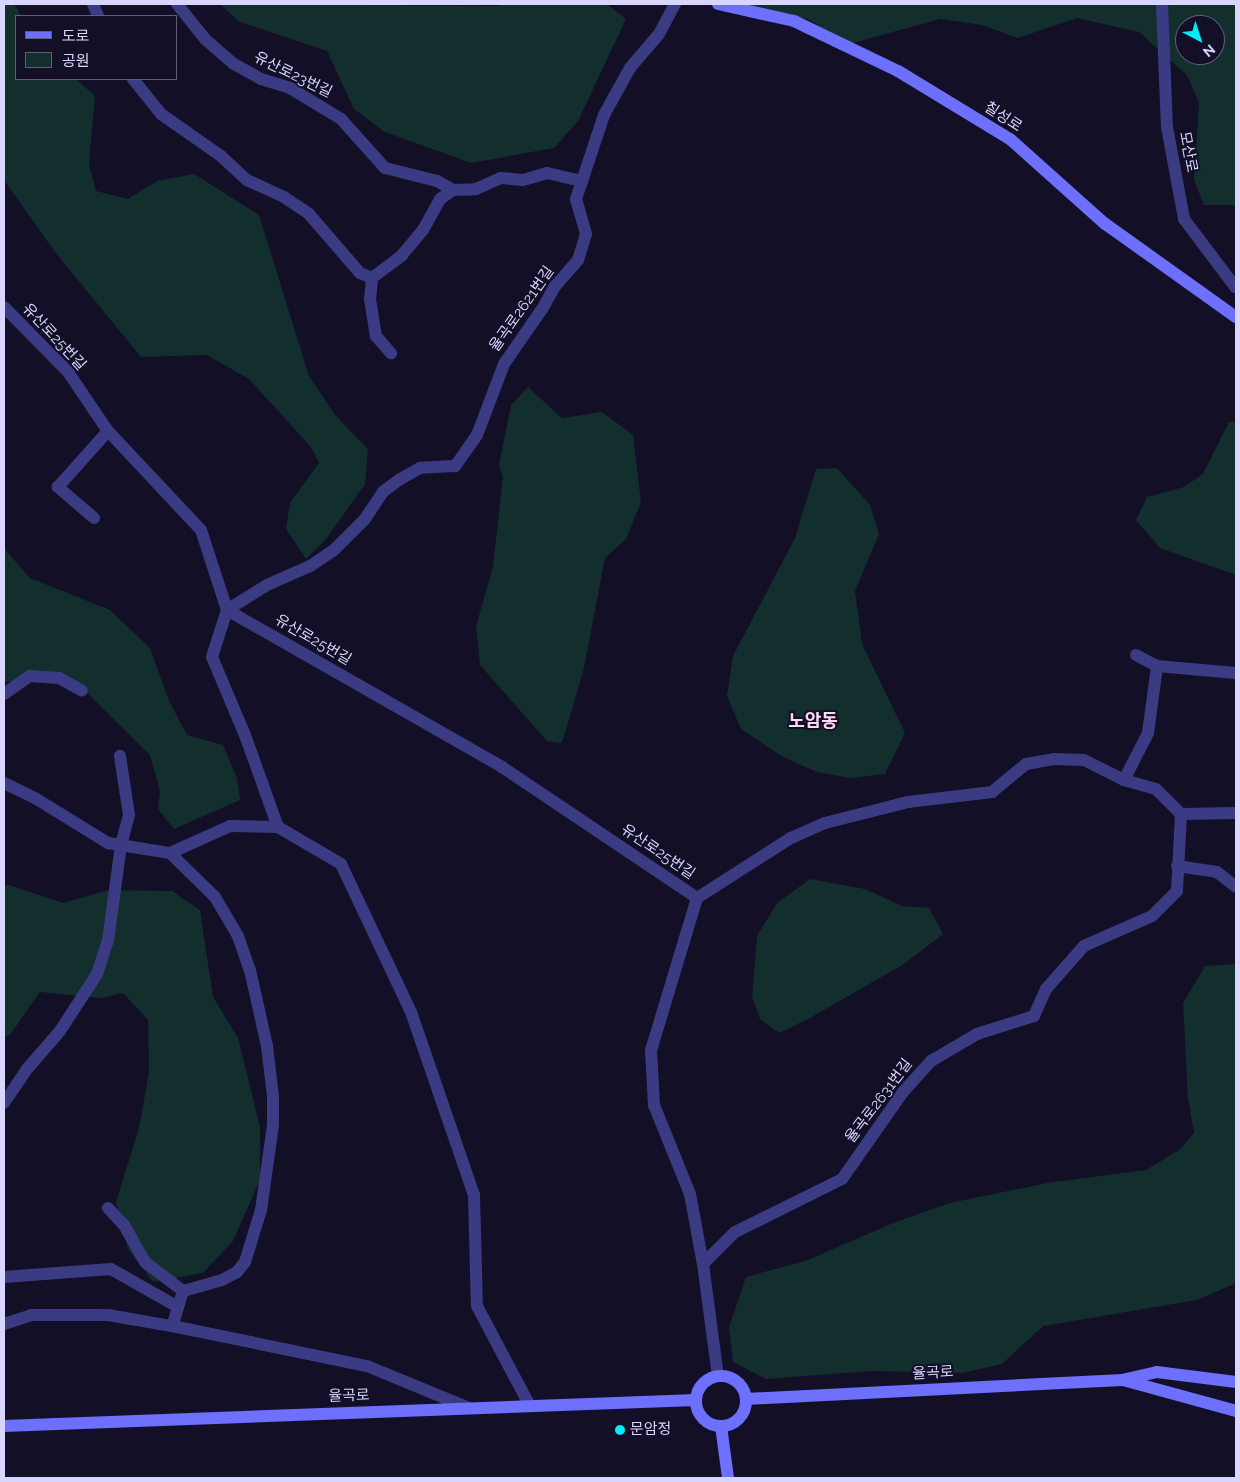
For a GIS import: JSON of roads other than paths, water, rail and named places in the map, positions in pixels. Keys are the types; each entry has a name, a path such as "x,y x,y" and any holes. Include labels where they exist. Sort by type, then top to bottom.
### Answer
{"street":[{"name":"유산로23번길","path":"177,4 205,39 234,64 261,79 290,88 341,118 385,168 437,181 453,190"},
{"name":"율곡로2621번길","path":"228,610 267,585 310,566 334,550 365,519 383,492 400,479 420,468 455,466 477,435 504,364 542,309 554,286 578,260 586,234 576,198 604,116 630,68 659,34 675,4"},
{"name":"칠성로","path":"718,4 751,7 794,21 829,36 898,71 1010,138 1104,223 1236,316"},
{"name":"모산로","path":"1162,4 1167,127 1184,219 1236,288"},
{"path":"134,80 161,114 222,156 247,180 284,197 309,214 360,273 372,278"},
{"path":"391,353 376,336 370,299 372,278 402,255 423,230 440,199 453,190 476,188 501,178 523,180 547,173 582,180"},
{"name":"유산로25번길","path":"4,307 68,372 108,431 201,530 228,610 502,767 696,898 791,838 817,827 879,808 947,795 992,792 1026,764 1054,759 1084,760 1124,780"},
{"path":"94,518 58,487 108,431"},
{"path":"228,610 212,657 245,735 278,827"},
{"path":"1136,655 1157,666 1236,673"},
{"path":"1157,666 1148,733 1124,780 1156,789 1181,814 1236,813"},
{"path":"4,694 30,676 59,678 82,692"},
{"path":"4,1103 76,1008 98,974 108,942 121,845 129,816 120,756"},
{"path":"4,783 36,798 108,843 170,853 230,826 278,827 341,864 411,1012 474,1195 477,1306 530,1406"},
{"name":"율곡로2631번길","path":"704,1264 735,1232 842,1179 903,1092 930,1062 976,1034 1034,1016 1046,989 1084,946 1152,916 1177,890 1181,814"},
{"path":"170,853 215,897 238,936 250,970 267,1046 273,1096 273,1125 261,1210 245,1262 237,1272 222,1280 183,1291"},
{"path":"1177,866 1217,872 1236,887"},
{"path":"696,898 651,1050 654,1105 690,1194 704,1264 718,1376"},
{"path":"108,1208 124,1225 145,1262 183,1291"},
{"path":"4,1277 111,1269 178,1308"},
{"path":"172,1326 183,1291"},
{"path":"4,1324 31,1315 108,1314 366,1366 469,1408"},
{"path":"1123,1380 1157,1372 1236,1382"},
{"path":"718,1376 739,1384 746,1399 742,1414 729,1424 721,1426 706,1421 700,1415 696,1400 701,1385 718,1376"},
{"path":"1123,1380 1236,1411"},
{"name":"율곡로","path":"746,1399 1123,1380"},
{"name":"율곡로","path":"4,1426 696,1400"},
{"path":"721,1426 728,1478"}],"place":[{"name":"문암정","path":"620,1430"}],"district":[{"name":"노암동","path":"813,721"}]}
